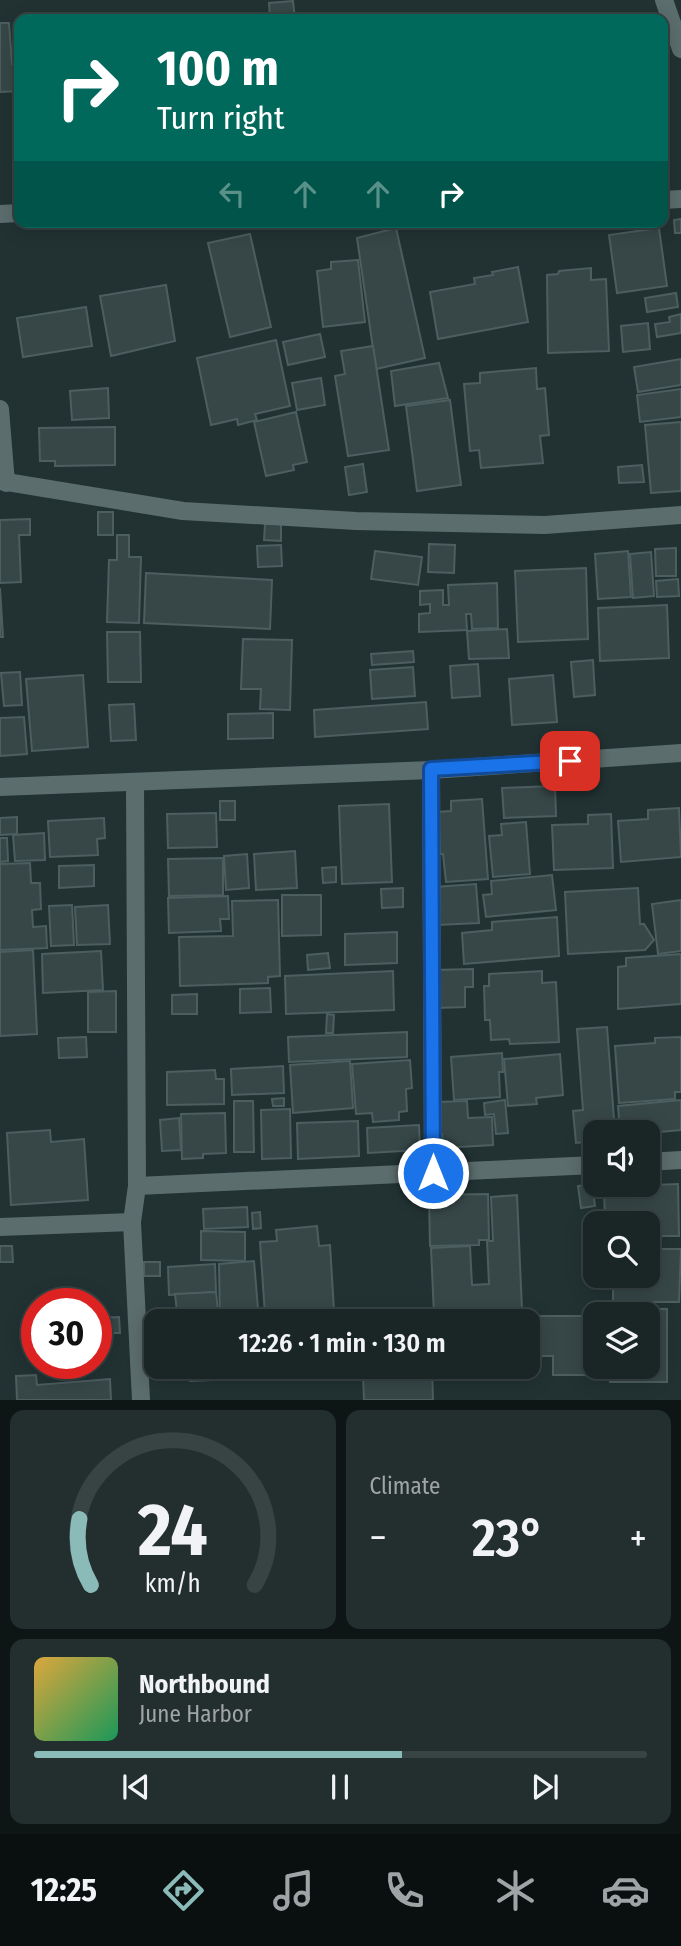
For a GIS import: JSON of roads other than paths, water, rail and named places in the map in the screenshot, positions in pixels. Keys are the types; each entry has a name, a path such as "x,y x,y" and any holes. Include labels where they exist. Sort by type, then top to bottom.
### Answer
{"street":[{"path":"664,0 681,48"},
{"path":"0,409 3,482 183,511 356,521 545,525 681,515"},
{"path":"0,787 431,769 681,753"},
{"path":"431,769 433,1173"},
{"path":"135,783 137,1186 132,1222 141,1400"},
{"path":"660,1161 681,1160"},
{"path":"137,1186 583,1166"},
{"path":"0,1227 132,1222"}]}
